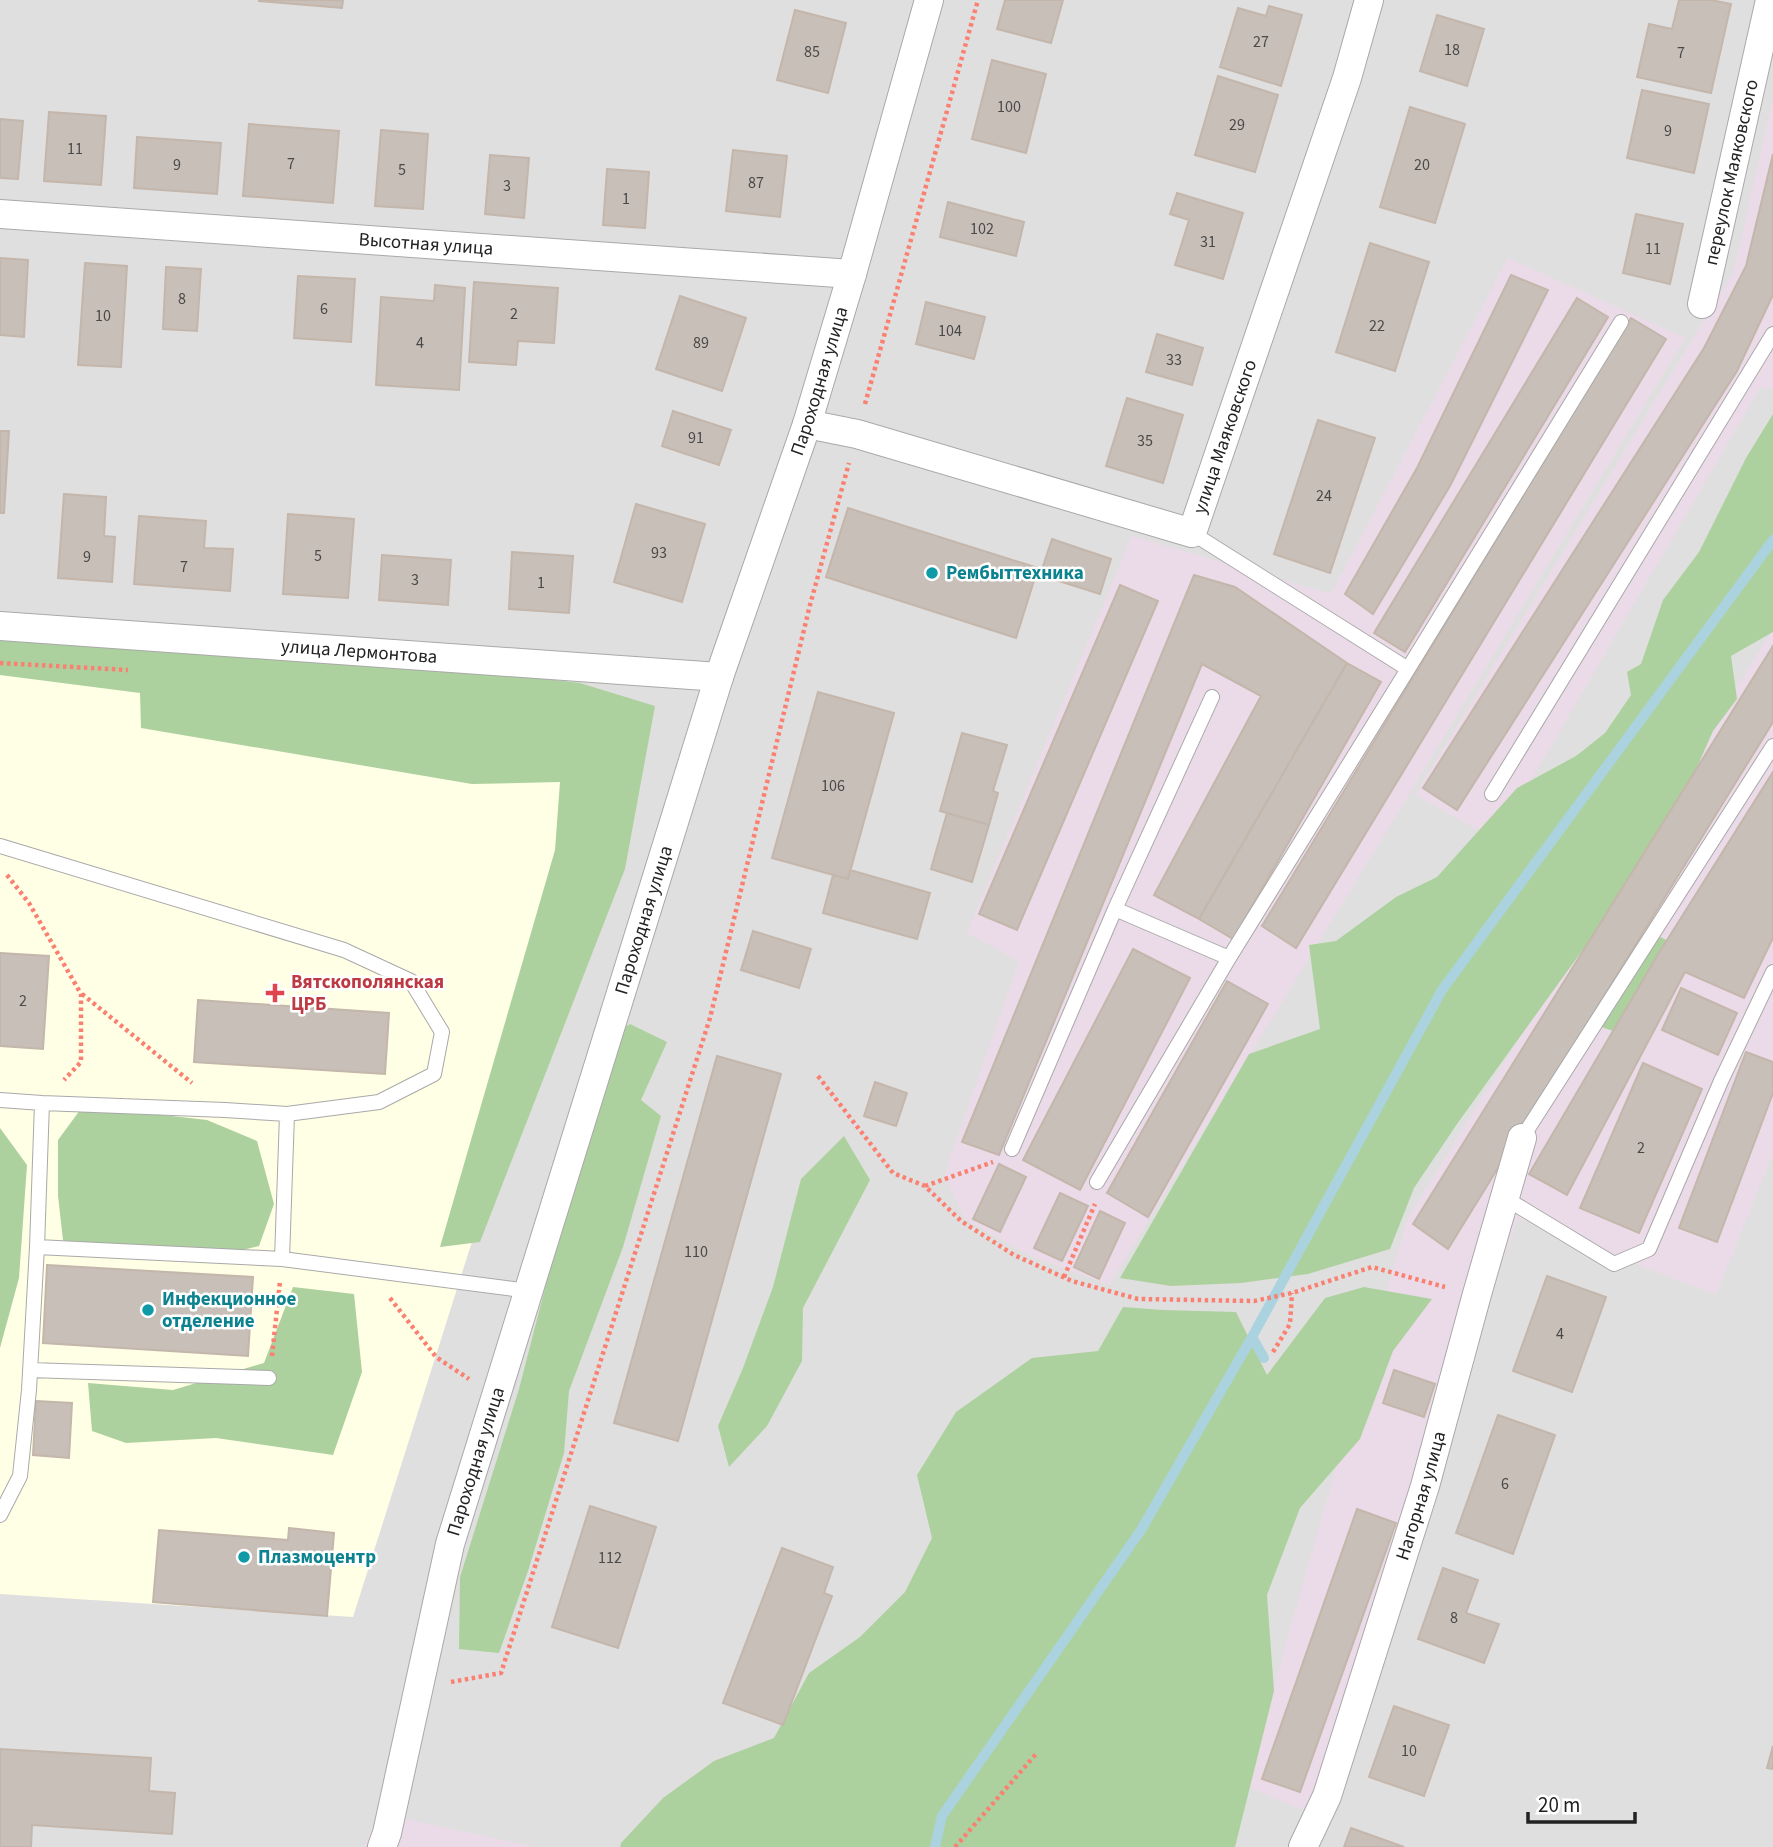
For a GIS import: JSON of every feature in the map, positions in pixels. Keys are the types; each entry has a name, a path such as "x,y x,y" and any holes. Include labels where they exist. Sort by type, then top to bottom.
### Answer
{"street":[{"name":"Пароходная улица","path":"382,1847 450,1544 719,677 807,424 929,0"},
{"name":"улица Маяковского","path":"807,424 857,435 1192,533 1348,78 1369,0"},
{"name":"переулок Маяковского","path":"1702,304 1770,0"},
{"name":"Высотная улица","path":"0,214 852,274"},
{"name":"улица Лермонтова","path":"0,626 719,677"},
{"name":"Нагорная улица","path":"1303,1847 1327,1796 1425,1486 1522,1139"}],"lane":[{"path":"1097,1182 1229,958 1621,322"},
{"path":"1492,794 1773,334"},
{"path":"1192,533 1408,669"},
{"path":"1012,1149 1115,909 1212,697"},
{"path":"1522,1139 1773,746"},
{"path":"0,846 345,950 411,981 442,1032 434,1074 379,1102 287,1114 0,1100"},
{"path":"1115,909 1229,958"},
{"path":"1505,1198 1614,1264 1649,1249 1721,1081 1773,972"},
{"path":"0,1515 20,1476 30,1370 42,1103"},
{"path":"282,1259 287,1114"},
{"path":"37,1247 282,1259 528,1290"},
{"path":"30,1370 270,1378"}],"path":[{"path":"419,1688 501,1673 710,1018 810,605 978,0"},
{"path":"0,866 29,903 81,994 225,1110"},
{"path":"42,1103 81,1062 81,994"},
{"path":"818,1076 893,1173 925,1186 961,1221 1014,1255 1064,1277 1138,1299 1254,1301 1292,1293 1372,1267 1431,1284"},
{"path":"925,1186 1003,1158 1012,1149"},
{"path":"1064,1277 1096,1202 1097,1182"},
{"path":"270,1378 282,1259"},
{"path":"368,1270 436,1357 496,1397"},
{"path":"1273,1352 1290,1324 1292,1293"},
{"path":"955,1847 1036,1754"}],"shaded area":[{"path":"0,0 1773,0 1773,1847 0,1847"},
{"path":"1773,99 1773,388 1760,388 1496,840 1415,795 1734,271"},
{"path":"1508,258 1685,338 1109,1285 1030,1256 965,1219 944,1176 1019,961 967,933 1132,536 1331,594"},
{"path":"1773,629 1773,1153 1716,1295 1518,1218 1306,1811 1245,1786 1408,1218"},
{"name":"Вятскополянская ЦРБ","path":"0,671 642,705 353,1617 0,1594"},
{"path":"378,1813 536,1847 364,1847"}],"green space":[{"path":"1773,414 1773,632 1731,656 1737,699 1713,731 1690,783 1654,851 1457,1124 1414,1188 1390,1249 1308,1274 1241,1283 1171,1286 1120,1278 1249,1054 1320,1029 1309,945 1336,941 1396,897 1437,877 1517,788 1576,756 1605,733 1631,695 1627,672 1641,664 1663,600 1699,552 1746,458"},
{"path":"0,631 452,668 580,683 655,706 625,869 480,1242 440,1247 555,850 560,782 472,784 141,728 140,693 0,675"},
{"path":"1655,934 1694,955 1660,1017 1613,1031 1599,1026 1612,981"},
{"path":"630,1024 667,1042 641,1100 661,1116 623,1247 569,1391 564,1453 528,1571 499,1653 459,1649 460,1577 519,1389 586,1129 602,1042"},
{"path":"83,1106 207,1120 257,1141 274,1204 259,1246 212,1257 92,1253 63,1240 58,1196 58,1140"},
{"path":"0,1128 27,1165 19,1278 0,1348"},
{"path":"844,1136 870,1180 803,1308 802,1361 767,1426 729,1467 718,1426 773,1287 801,1179"},
{"path":"293,1287 354,1294 362,1372 333,1455 216,1438 126,1443 92,1431 88,1383 173,1390 264,1363"},
{"path":"1364,1287 1432,1299 1393,1351 1360,1439 1300,1508 1267,1595 1274,1691 1235,1847 620,1847 663,1798 714,1761 774,1738 809,1673 860,1637 905,1592 932,1538 917,1475 956,1412 1032,1358 1098,1351 1123,1307 1236,1312 1267,1375 1325,1298"}],"building":[{"path":"259,0 343,0 342,8"},
{"path":"1005,0 1063,0 1051,43 997,29"},
{"path":"1679,0 1711,0 1731,4 1711,93 1637,77 1649,24 1672,29"},
{"path":"1269,6 1302,15 1281,86 1220,67 1238,8 1266,16"},
{"path":"795,10 846,23 828,93 777,80"},
{"path":"1437,15 1484,29 1467,86 1420,71"},
{"path":"992,60 1046,74 1026,153 972,139"},
{"path":"1218,76 1278,95 1255,172 1195,155"},
{"path":"1642,90 1709,104 1694,173 1627,158"},
{"path":"1410,107 1465,124 1435,223 1380,207"},
{"path":"49,112 106,116 101,185 44,181"},
{"path":"0,119 23,121 18,179 0,178"},
{"path":"249,124 339,131 333,203 243,196"},
{"path":"381,130 428,134 423,209 375,206"},
{"path":"137,137 221,143 217,194 134,188"},
{"path":"733,150 787,156 780,217 726,211"},
{"path":"1773,154 1773,295 1737,371 1457,810 1423,788 1704,348 1746,266"},
{"path":"490,155 529,158 524,218 485,214"},
{"path":"607,169 649,172 645,228 603,225"},
{"path":"1177,193 1243,213 1223,279 1175,265 1189,220 1170,214"},
{"path":"948,202 1024,222 1016,256 940,237"},
{"path":"1636,214 1683,224 1670,284 1623,273"},
{"path":"1370,243 1429,262 1395,371 1336,352"},
{"path":"0,258 28,260 24,337 0,335"},
{"path":"85,263 127,266 121,367 78,365"},
{"path":"166,267 201,269 197,331 163,329"},
{"path":"1511,275 1548,290 1450,486 1373,614 1345,594 1417,468"},
{"path":"298,276 355,279 351,342 294,338"},
{"path":"474,282 558,288 554,343 518,341 516,365 469,362"},
{"path":"435,285 465,288 459,390 376,385 381,297 434,301"},
{"path":"680,296 746,318 722,391 656,369"},
{"path":"1577,298 1608,317 1405,652 1374,633"},
{"path":"926,302 985,317 974,359 916,344"},
{"path":"1631,318 1666,339 1296,948 1262,926"},
{"path":"1157,334 1203,348 1192,385 1146,372"},
{"path":"1127,398 1183,415 1163,483 1106,466"},
{"path":"673,411 731,430 719,465 662,446"},
{"path":"1318,420 1375,438 1330,573 1274,554"},
{"path":"0,431 9,431 4,513 0,513"},
{"path":"64,494 106,497 104,536 115,537 112,582 58,578"},
{"path":"636,504 705,524 682,602 614,582"},
{"name":"Рембыттехника","path":"848,508 1038,568 1016,638 826,577"},
{"path":"288,514 354,519 348,598 283,594"},
{"path":"139,516 206,521 204,548 233,549 230,591 134,584"},
{"path":"1052,539 1111,559 1100,594 1040,575"},
{"path":"512,552 573,556 569,613 509,609"},
{"path":"382,555 451,560 448,605 379,600"},
{"path":"1194,575 1235,587 1347,663 1199,919 1154,895 1261,696 1202,664 999,1155 962,1142"},
{"path":"1120,585 1158,601 1017,930 979,914"},
{"path":"1773,646 1773,722 1448,1249 1413,1224"},
{"path":"1347,663 1381,682 1233,939 1199,919"},
{"path":"818,692 894,713 848,879 772,858"},
{"path":"962,733 1007,745 993,791 998,793 989,825 940,811"},
{"path":"1773,772 1773,938 1744,998 1685,972 1567,1195 1529,1174 1657,956"},
{"path":"947,813 989,825 972,882 931,869"},
{"path":"850,870 930,893 917,939 823,913 833,875 848,879"},
{"path":"753,931 811,949 799,988 741,970"},
{"path":"1133,949 1190,978 1080,1190 1023,1160"},
{"path":"0,953 49,956 43,1049 0,1046"},
{"path":"1227,981 1268,1004 1148,1217 1107,1193"},
{"path":"1681,988 1737,1013 1718,1055 1662,1030"},
{"path":"198,1000 389,1013 385,1074 194,1062"},
{"path":"1746,1052 1773,1062 1773,1093 1717,1242 1679,1228"},
{"path":"717,1056 781,1074 678,1441 614,1423"},
{"path":"1643,1063 1702,1089 1639,1233 1580,1208"},
{"path":"875,1082 907,1093 896,1126 864,1116"},
{"path":"999,1164 1026,1177 1000,1232 973,1219"},
{"path":"1060,1193 1088,1206 1062,1261 1034,1248"},
{"path":"1100,1211 1125,1223 1099,1279 1074,1267"},
{"name":"Инфекционное отделение","path":"47,1265 253,1277 248,1356 43,1343"},
{"path":"1547,1276 1606,1297 1572,1392 1513,1371"},
{"path":"1394,1370 1435,1384 1424,1417 1383,1403"},
{"path":"36,1401 72,1403 69,1458 33,1455"},
{"path":"1498,1415 1555,1435 1513,1554 1456,1533"},
{"path":"590,1506 656,1527 618,1648 552,1627"},
{"path":"1357,1509 1396,1523 1300,1792 1262,1779"},
{"name":"Плазмоцентр","path":"289,1528 334,1533 327,1616 153,1602 159,1530 288,1540"},
{"path":"782,1548 833,1567 824,1593 832,1596 783,1725 723,1703"},
{"path":"1443,1568 1478,1580 1466,1613 1499,1624 1484,1663 1418,1639"},
{"path":"1394,1706 1449,1725 1424,1796 1369,1777"},
{"path":"1773,1746 1773,1769 1767,1768"},
{"path":"0,1749 151,1758 149,1791 175,1793 172,1834 32,1825 31,1847 0,1847"},
{"path":"1351,1828 1404,1847 1344,1847"}],"waterway":[{"path":"935,1847 942,1816 1141,1530 1252,1337 1442,990 1773,540"},
{"path":"1252,1337 1264,1358"}],"place":[{"name":"Рембыттехника","path":"932,573"},
{"name":"Вятскополянская ЦРБ","path":"275,993"},
{"name":"Инфекционное отделение","path":"148,1310"},
{"name":"Плазмоцентр","path":"244,1557"}]}
